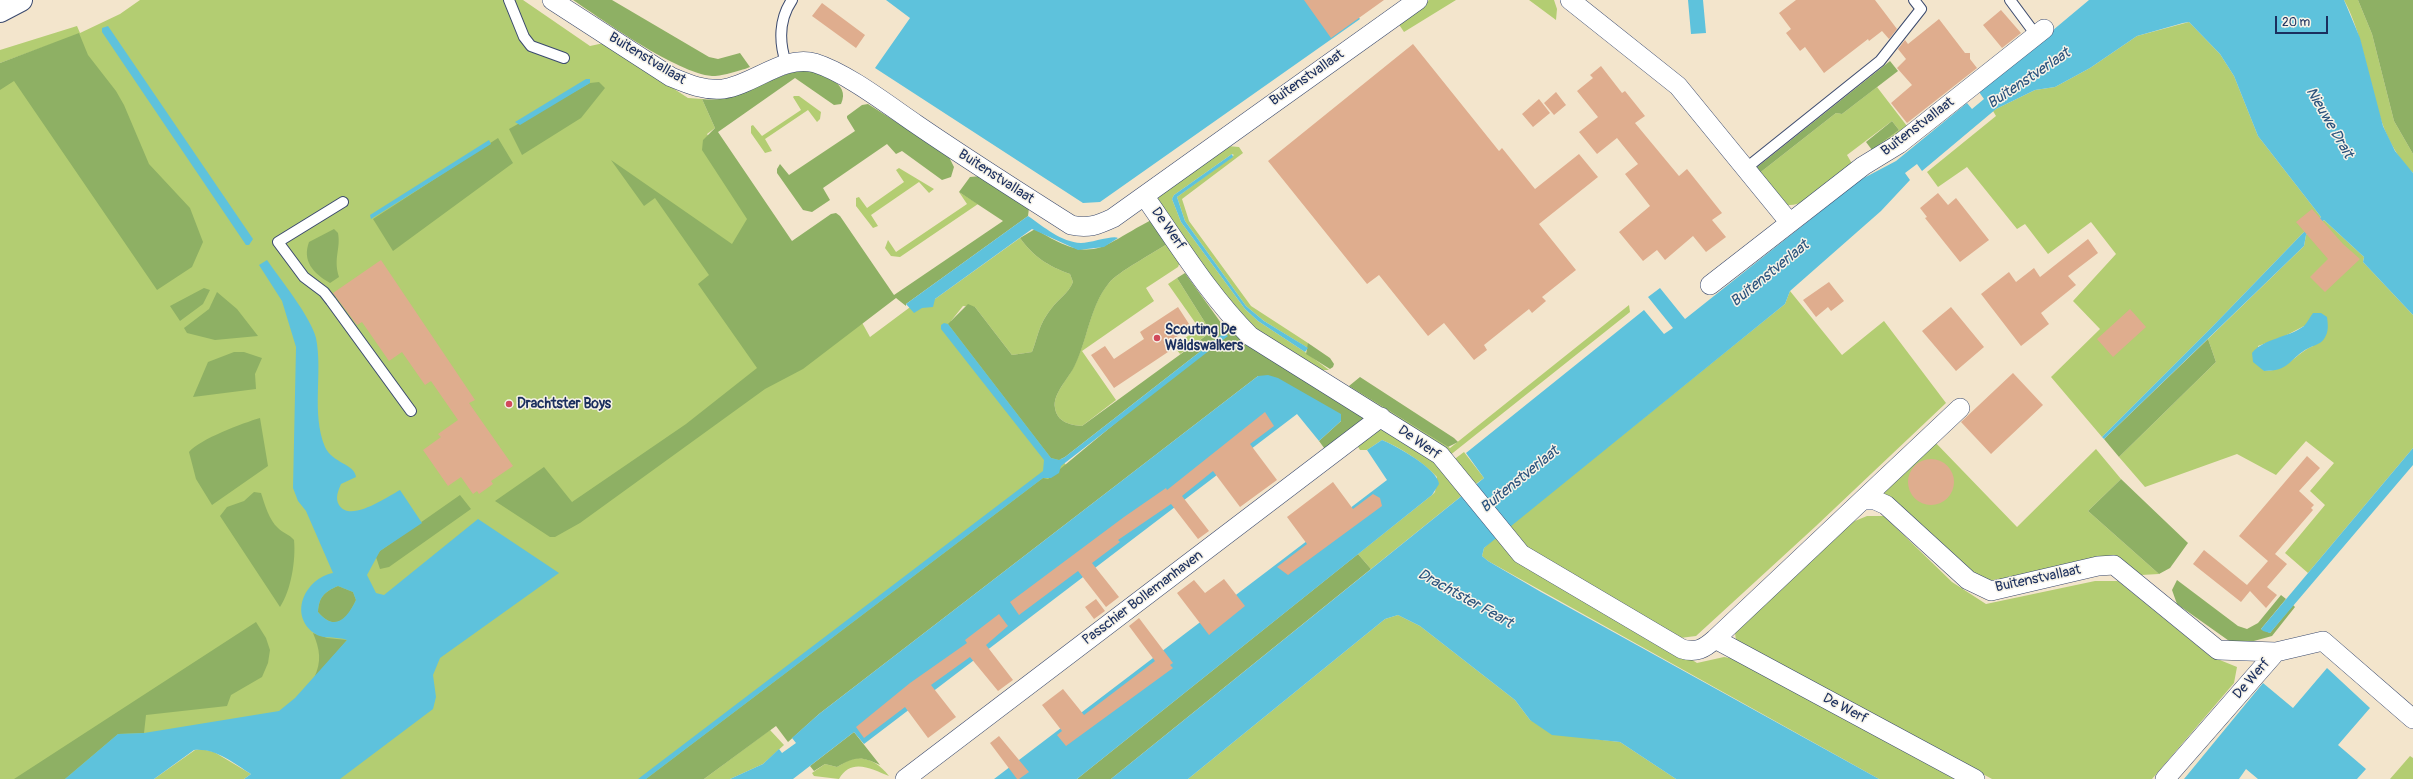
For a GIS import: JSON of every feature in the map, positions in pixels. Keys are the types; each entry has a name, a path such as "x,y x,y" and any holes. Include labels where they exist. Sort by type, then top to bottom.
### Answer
{"street":[{"path":"0,11 21,0"},
{"name":"Buitenstvallaat","path":"552,0 671,76 692,86 712,89 738,85 786,63 814,63 855,84 1071,225 1084,228 1098,226 1114,218 1145,197 1283,95 1418,0"},
{"path":"1570,0 1678,86 1790,223"},
{"name":"Buitenstvallaat","path":"1710,285 1863,166 1899,144 2040,32"},
{"name":"De Werf","path":"1145,197 1217,298 1234,320 1250,336 1382,417 1440,455 1521,554 1682,648 1696,652 1707,646 1863,500"},
{"path":"1863,500 1960,408"},
{"name":"Passchier Bollemanhaven","path":"905,779 1382,417"},
{"name":"Buitenstvallaat","path":"1863,500 1875,500 1886,505 1968,580 1991,591 2098,566 2114,565 2218,650 2276,652"},
{"name":"De Werf","path":"1715,639 1975,779"},
{"name":"De Werf","path":"2165,779 2276,652 2323,641 2413,719"}],"lane":[{"path":"509,0 524,37 531,46 564,58"},
{"path":"786,63 781,48 780,33 788,6 792,0"},
{"path":"2010,0 2040,32"},
{"path":"1745,168 1880,61 1921,9 1918,2"},
{"path":"343,202 278,242 304,277 324,292 411,411"}],"green space":[{"name":"Drachtster Boys","path":"140,0 523,0 590,46 604,43 688,98 702,99 715,128 707,134 795,270 823,252 870,337 929,293 935,299 1020,238 1036,256 1055,268 1070,274 1073,282 1044,320 1032,352 1012,355 975,307 963,306 951,321 1070,470 658,779 325,779 244,727 109,779 0,779 0,72 79,34 0,63 0,50 77,26 80,33 120,14"},
{"path":"573,0 612,0 709,57 718,59 740,53 750,67 715,76 697,73 680,66 641,45"},
{"path":"1429,0 1456,0 1404,32 1398,23"},
{"path":"1529,0 1554,0 1557,9 1556,20"},
{"path":"2344,0 2358,0 2372,34 2394,121 2413,154 2413,173 2398,155 2387,135 2372,90 2354,21"},
{"path":"2358,0 2413,0 2413,154 2394,121 2372,34"},
{"path":"2189,22 2220,54 2234,76 2258,136 2321,217 2302,234 2102,437 2051,377 2100,329 2073,301 2116,254 2091,222 2048,254 2025,224 2017,229 1967,167 1938,187 1927,172 1996,116 1993,111 1996,109 2035,90 2055,87 2090,68 2137,36"},
{"path":"79,33 88,55 116,91 124,105 149,164 190,208 203,242 192,267 157,290 14,81 0,90 0,63"},
{"path":"1890,61 1898,71 1842,114 1836,113 1757,175 1756,168"},
{"path":"803,70 825,76 838,84 842,90 843,96 841,104 834,105 795,78 718,132 792,241 831,214 836,213 840,216 894,295 1003,221 959,192 970,177 981,176 1029,208 1028,216 906,304 906,306 896,298 803,369 765,389 580,523 555,537 550,537 495,501 544,467 572,502 686,424 757,368 698,284 709,275 655,198 644,206 611,160 732,244 747,219 702,150 703,140 715,128 702,99 716,99 742,94 790,73"},
{"path":"599,82 605,88 581,118 522,155 509,129 590,83"},
{"path":"1877,87 1910,130 1872,150 1899,130 1892,121 1847,155 1854,167 1829,186 1809,199 1799,203 1790,205 1782,203 1772,194 1757,175 1836,113 1842,114"},
{"path":"799,96 821,112 820,119 817,122 808,110 765,139 772,151 765,153 751,133 751,126 753,125 762,136 801,110 793,97"},
{"path":"868,104 948,155 954,167 951,177 942,180 902,151 896,154 887,144 823,188 830,200 812,212 803,210 777,173 777,169 780,164 789,175 855,131 847,116 862,105"},
{"path":"1892,121 1899,130 1872,150 1866,142"},
{"path":"498,138 513,163 393,251 373,219"},
{"path":"1227,146 1239,147 1243,153 1182,199 1189,221 1251,306 1308,343 1308,348 1264,321 1246,306 1185,221 1177,197 1234,155 1232,154 1174,195 1172,199 1181,222 1245,309 1258,321 1329,370 1317,370 1255,332 1174,229 1158,199 1159,196"},
{"path":"899,168 934,189 929,193 919,182 871,215 878,226 873,228 856,206 856,198 859,197 867,208 904,182 896,170"},
{"path":"959,192 978,204 900,257 891,256 885,248 888,240 896,252 967,204"},
{"path":"1153,219 1170,242 1113,279 1103,292 1093,312 1073,370 1056,397 1056,413 1061,420 1069,424 1082,426 1211,332 1177,278 1185,273 1224,327 1229,323 1363,417 1363,423 1327,452 1319,441 1341,421 1258,376 819,714 788,742 776,726 704,779 646,779 1043,478 1048,479 1224,333 1065,457 1059,460 1051,458 948,324 968,304 975,307 1012,355 1032,352 1044,320 1073,282 1070,274 1055,268 1036,256 1020,238 1035,229 1071,247 1084,249 1096,248 1108,244"},
{"path":"2324,220 2364,257 2363,262 2413,315 2413,448 2308,573 2285,553 2325,505 2310,491 2334,463 2306,441 2276,475 2237,454 2145,487 2119,457 2216,362 2208,339 2304,246 2306,235","holes":["2304,326 2313,346 2285,365 2279,368 2264,371 2258,346 2283,337"]},
{"path":"334,229 338,233 339,239 337,270 339,277 330,283 314,271 310,266 307,249 309,242"},
{"path":"1170,242 1180,262 1178,267 1146,288 1154,301 1082,351 1116,400 1082,426 1073,425 1061,420 1056,413 1056,397 1073,369 1093,311 1103,292 1113,279"},
{"path":"1177,278 1211,332 1180,354 1174,346 1199,328 1168,284"},
{"path":"204,288 210,290 203,304 180,321 170,306"},
{"path":"1790,291 1842,355 1884,321 1946,403 1816,526 1696,636 1680,638 1528,551 1507,528 1785,304"},
{"path":"217,292 237,309 258,336 215,340 187,333 184,328 209,309"},
{"path":"1629,305 1630,312 1449,456 1346,388 1349,386 1450,448"},
{"path":"2208,339 2216,362 2119,457 2104,439"},
{"path":"1308,343 1330,358 1334,364 1333,367 1330,369 1306,354"},
{"path":"234,352 244,352 262,358 255,374 256,389 193,397 208,362"},
{"path":"1360,377 1458,442 1448,447 1349,386"},
{"path":"260,418 268,466 212,505 196,479 189,452 202,442 212,437"},
{"path":"1382,427 1434,459 1464,494 1371,569 1358,554 1432,495 1435,492 1437,477 1411,456 1382,440 1367,450 1360,450 1357,445"},
{"path":"1933,440 2017,527 2096,449 2121,479 2088,511 2159,574 2141,575 2128,565 1983,581 1874,495"},
{"path":"1464,452 1484,478 1473,486 1452,461"},
{"path":"2121,479 2188,543 2170,568 2159,574 2088,511"},
{"path":"254,492 261,493 268,512 275,525 294,540 292,575 287,593 280,607 220,516 227,507 244,501"},
{"path":"460,495 471,509 389,567 380,569 376,557 380,551"},
{"path":"1867,516 1884,516 1952,582 1986,604 2095,581 2118,581 2210,656 2237,667 2234,683 2152,779 1992,779 1736,640 1735,633 1850,523"},
{"path":"1496,536 1697,663 1724,657 1735,659 1958,779 1879,779 1488,561 1482,556 1484,548"},
{"path":"1358,554 1371,569 1111,779 1077,779"},
{"path":"2177,580 2238,626 2247,629 2258,623 2281,595 2286,599 2261,629 2270,633 2293,605 2295,607 2272,636 2243,644 2232,643 2177,604 2172,590"},
{"path":"338,586 353,592 356,600 345,618 335,622 324,618 318,612 323,596 329,590"},
{"path":"1398,615 1420,626 1515,700 1530,720 1594,739 1620,742 1676,779 1188,779 1385,619"},
{"path":"256,622 266,638 270,650 268,663 262,677 231,695 227,706 146,715 144,733 118,734 65,779 14,779"},
{"path":"313,633 327,638 347,640 314,678 319,661 319,650"},
{"path":"770,730 784,745 763,764 730,779 704,779"},
{"path":"854,732 880,765 858,758 837,767 825,764 814,771 810,766"},
{"path":"202,749 214,752 251,774 244,779 154,779 195,750"},
{"path":"2410,756 2413,758 2413,779 2390,779"},
{"path":"858,758 875,763 889,776 876,770 862,767 849,768 839,779 814,776 812,773 825,764 837,767 849,760"}],"water":[{"path":"886,0 1346,0 1360,19 1100,202 1083,203 875,68 910,18"},
{"path":"1688,0 1703,0 1706,33 1691,34"},
{"path":"2089,0 2344,0 2360,38 2383,126 2395,151 2413,173 2413,315 2363,262 2364,257 2324,220 2306,235 2304,246 2104,439 2102,437 2302,234 2321,217 2258,136 2234,76 2220,54 2189,22 2183,23 2137,36 2090,68 2055,87 2035,90 1996,109 1922,171 1917,164 1905,173 1910,180 1881,211 1790,291 1785,304 1484,548 1482,556 1488,561 1541,592 1879,779 1676,779 1620,742 1552,735 1530,720 1515,700 1420,626 1398,615 1385,619 1188,779 1111,779 1484,478 1466,453 1644,310 1664,334 1673,328 1648,297 1660,288 1685,319 1860,180 1896,161 1967,103 1972,109 1984,99 1979,92"},
{"path":"108,26 253,239 249,245 246,245 102,32 102,28"},
{"path":"586,79 590,79 590,83 520,125 515,122"},
{"path":"489,140 491,144 371,219 370,215"},
{"path":"1232,154 1233,157 1177,197 1185,221 1246,306 1264,321 1308,348 1305,352 1258,321 1245,309 1181,222 1172,199 1174,195"},
{"path":"1028,216 1060,237 1074,242 1085,243 1115,237 1118,238 1104,247 1078,250 1032,229 935,299 933,307 922,308 914,313 906,304"},
{"path":"267,260 302,309 313,329 316,338 318,351 318,407 321,434 328,452 352,469 356,477 341,484 337,497 339,505 344,510 360,510 378,503 400,490 422,523 380,551 367,575 376,593 384,595 478,519 559,573 440,658 433,675 436,697 433,709 340,779 244,779 251,774 231,761 210,751 194,750 154,779 65,779 118,734 144,733 279,711 295,698 347,640 326,637 314,633 306,625 302,616 301,607 308,589 323,576 333,573 306,511 298,501 293,488 296,347 282,301 259,265","holes":["338,586 353,592 356,600 349,613 340,621 330,621 318,612 321,599 329,590"]},
{"path":"2313,313 2321,313 2327,317 2328,326 2326,336 2322,341 2305,350 2284,367 2279,369 2264,371 2253,362 2252,353 2257,348 2263,344 2298,330 2304,326"},
{"path":"944,323 948,324 1051,458 1059,460 1065,457 1224,333 1228,336 1061,466 1059,473 1051,478 1043,478 646,779 638,779 1043,471 1044,460 941,329 941,325"},
{"path":"1268,375 1278,378 1341,414 1341,421 1319,441 1297,414 864,744 854,732 793,779 730,779 763,764 779,749 782,753 796,743 792,738 819,714 1258,376"},
{"path":"1382,440 1415,458 1432,472 1437,478 1439,484 1432,495 1077,779 994,779 1387,480 1367,450"},
{"path":"2413,448 2413,465 2270,633 2263,631 2261,629"},
{"path":"2327,668 2370,708 2338,745 2366,769 2357,779 2258,779 2246,769 2239,779 2184,779 2263,683 2293,708"}],"building":[{"path":"1304,0 1384,0 1331,38"},
{"path":"1796,0 1875,0 1897,29 1889,39 1882,31 1869,41 1868,39 1824,73 1805,47 1800,51 1786,33 1791,29 1779,13"},
{"path":"822,3 865,35 856,48 812,16"},
{"path":"2001,10 2021,33 2002,48 1983,25"},
{"path":"1939,19 1965,53 1970,53 1970,59 1977,68 1907,123 1891,103 1912,85 1897,68 1906,59 1898,49 1905,40 1908,44"},
{"path":"1413,44 1499,151 1502,148 1535,189 1579,154 1598,177 1539,224 1576,270 1542,297 1546,301 1532,313 1529,309 1484,345 1487,350 1474,360 1444,323 1428,336 1379,275 1367,284 1268,161"},
{"path":"1601,66 1622,93 1625,91 1645,116 1635,123 1679,176 1687,169 1722,213 1712,220 1726,237 1706,252 1693,236 1665,260 1657,250 1643,261 1619,232 1650,206 1625,174 1638,164 1617,138 1597,154 1579,132 1598,117 1577,91 1593,78 1590,75"},
{"path":"1556,92 1566,105 1554,115 1544,103"},
{"path":"1539,99 1550,113 1533,127 1522,114"},
{"path":"1938,193 1948,205 1956,198 1989,240 1960,262 1925,218 1927,217 1920,208"},
{"path":"2312,209 2343,244 2360,259 2325,292 2310,277 2328,259 2296,222"},
{"path":"2088,239 2098,253 2068,276 2076,285 2041,313 2049,324 2021,346 1981,294 2009,272 2016,282 2034,268 2040,277"},
{"name":"Drachtster Boys","path":"381,260 475,400 469,403 513,466 491,481 493,484 479,494 477,491 473,494 461,477 448,486 423,450 441,437 438,434 458,420 431,381 425,385 402,352 389,361 362,322 357,325 333,293"},
{"path":"1829,282 1844,301 1831,311 1828,307 1816,317 1803,300"},
{"path":"1178,307 1191,327 1166,344 1171,350 1114,388 1091,355 1105,346 1114,359 1144,339 1140,332"},
{"path":"1951,307 1984,347 1956,371 1922,331"},
{"path":"2130,309 2146,327 2113,357 2097,339"},
{"path":"2013,373 2043,405 1991,454 1961,422"},
{"path":"1265,412 1274,426 1250,444 1277,480 1240,507 1213,471 1182,496 1209,531 1198,539 1171,504 1118,540 1120,542 1092,563 1119,597 1106,607 1078,571 1019,615 1010,602 1124,517 1166,488 1167,490"},
{"path":"2307,456 2320,468 2299,491 2314,505 2311,508 2313,510 2275,554 2287,564 2267,587 2277,595 2266,608 2250,591 2241,602 2193,564 2204,550 2247,585 2268,561 2239,536"},
{"path":"1927,459 1935,459 1944,463 1950,469 1954,482 1950,495 1944,501 1935,505 1927,505 1918,501 1912,495 1908,486 1908,478 1912,469 1918,463"},
{"path":"1333,482 1353,509 1373,494 1380,498 1382,506 1288,575 1277,567 1307,544 1287,517"},
{"path":"1224,579 1245,606 1209,635 1177,593 1194,580 1205,593"},
{"path":"1096,599 1105,611 1094,619 1085,607"},
{"path":"999,614 1008,626 986,645 1013,680 998,691 970,657 931,685 956,717 928,738 905,707 864,738 856,727 910,683 967,643 965,640"},
{"path":"1139,618 1173,663 1170,665 1173,668 1066,746 1057,735 1062,731 1042,705 1063,689 1084,715 1155,661 1129,626"},
{"path":"999,736 1029,772 1019,779 1017,779 990,743"}],"place":[{"name":"Scouting De Wâldswalkers","path":"1157,338"},
{"name":"Drachtster Boys","path":"509,404"}],"water label":[{"name":"Buitenstverlaat","path":"2029,79"},
{"name":"Nieuwe Drait","path":"2329,123"},
{"name":"Buitenstverlaat","path":"1770,274"},
{"name":"Buitenstverlaat","path":"1520,480"},
{"name":"Drachtster Feart","path":"1465,599"}]}
